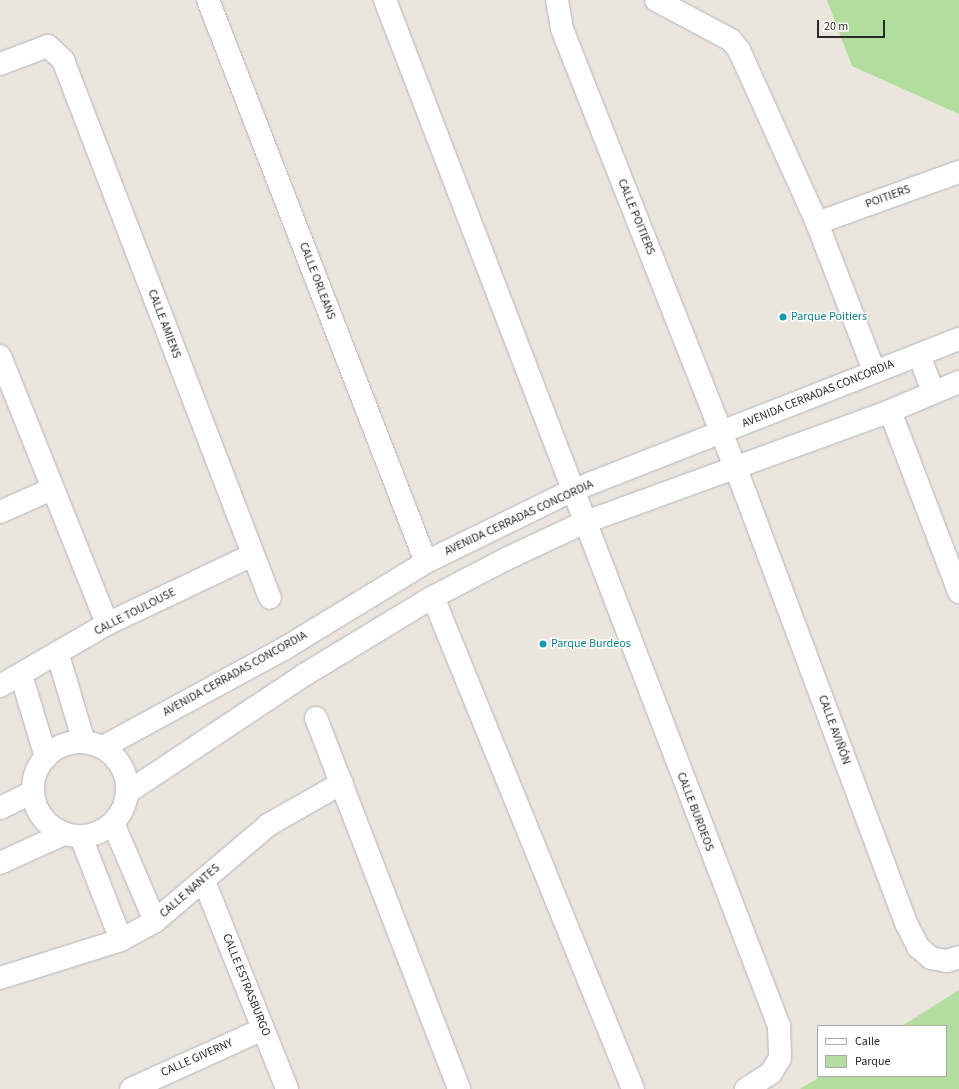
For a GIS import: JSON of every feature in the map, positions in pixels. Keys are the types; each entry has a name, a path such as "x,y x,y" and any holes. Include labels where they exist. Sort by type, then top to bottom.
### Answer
{"street":[{"name":"CALLE ORLEANS","path":"208,0 426,562"},
{"path":"385,0 571,491"},
{"name":"CALLE POITIERS","path":"557,0 562,29 736,469"},
{"path":"656,0 731,40 740,50 817,223 874,371"},
{"name":"CALLE AMIENS","path":"0,64 48,46 57,51 270,598"},
{"name":"POITIERS","path":"817,223 959,172"},
{"name":"AVENIDA CERRADAS CONCORDIA","path":"93,745 287,647 426,562 571,491 721,433 874,371 959,339"},
{"path":"919,355 933,392"},
{"path":"0,356 52,490 107,624"},
{"path":"128,792 304,675 433,597 583,523 736,469 890,411 959,382"},
{"path":"890,411 959,592"},
{"name":"CALLE AVIÑÓN","path":"736,469 906,923 918,947 931,958 947,961 959,957"},
{"path":"0,512 52,490"},
{"name":"CALLE BURDEOS","path":"571,491 779,1026 780,1058 771,1073 746,1089"},
{"name":"CALLE TOULOUSE","path":"0,686 58,655 107,624 252,555"},
{"path":"433,597 633,1089"},
{"path":"287,647 304,675"},
{"path":"58,655 93,745"},
{"path":"21,675 46,757"},
{"path":"316,718 459,1089"},
{"path":"0,863 73,835 98,833 113,824 123,809 128,792 125,774 116,758 93,745 63,745 46,757 36,773 33,792 38,809 48,824 73,835 121,940"},
{"name":"CALLE NANTES","path":"0,978 121,940 155,922 268,825 342,783"},
{"path":"0,808 33,792"},
{"path":"113,824 155,922"},
{"name":"CALLE ESTRASBURGO","path":"204,881 287,1089"},
{"name":"CALLE GIVERNY","path":"131,1089 263,1029"}],"green space":[{"path":"827,0 959,0 959,114 852,66"},
{"path":"959,990 959,1089 800,1089 819,1077 947,1077 947,1025 904,1025"}],"place":[{"name":"Parque Poitiers","path":"783,317"},
{"name":"Parque Burdeos","path":"543,644"}]}
